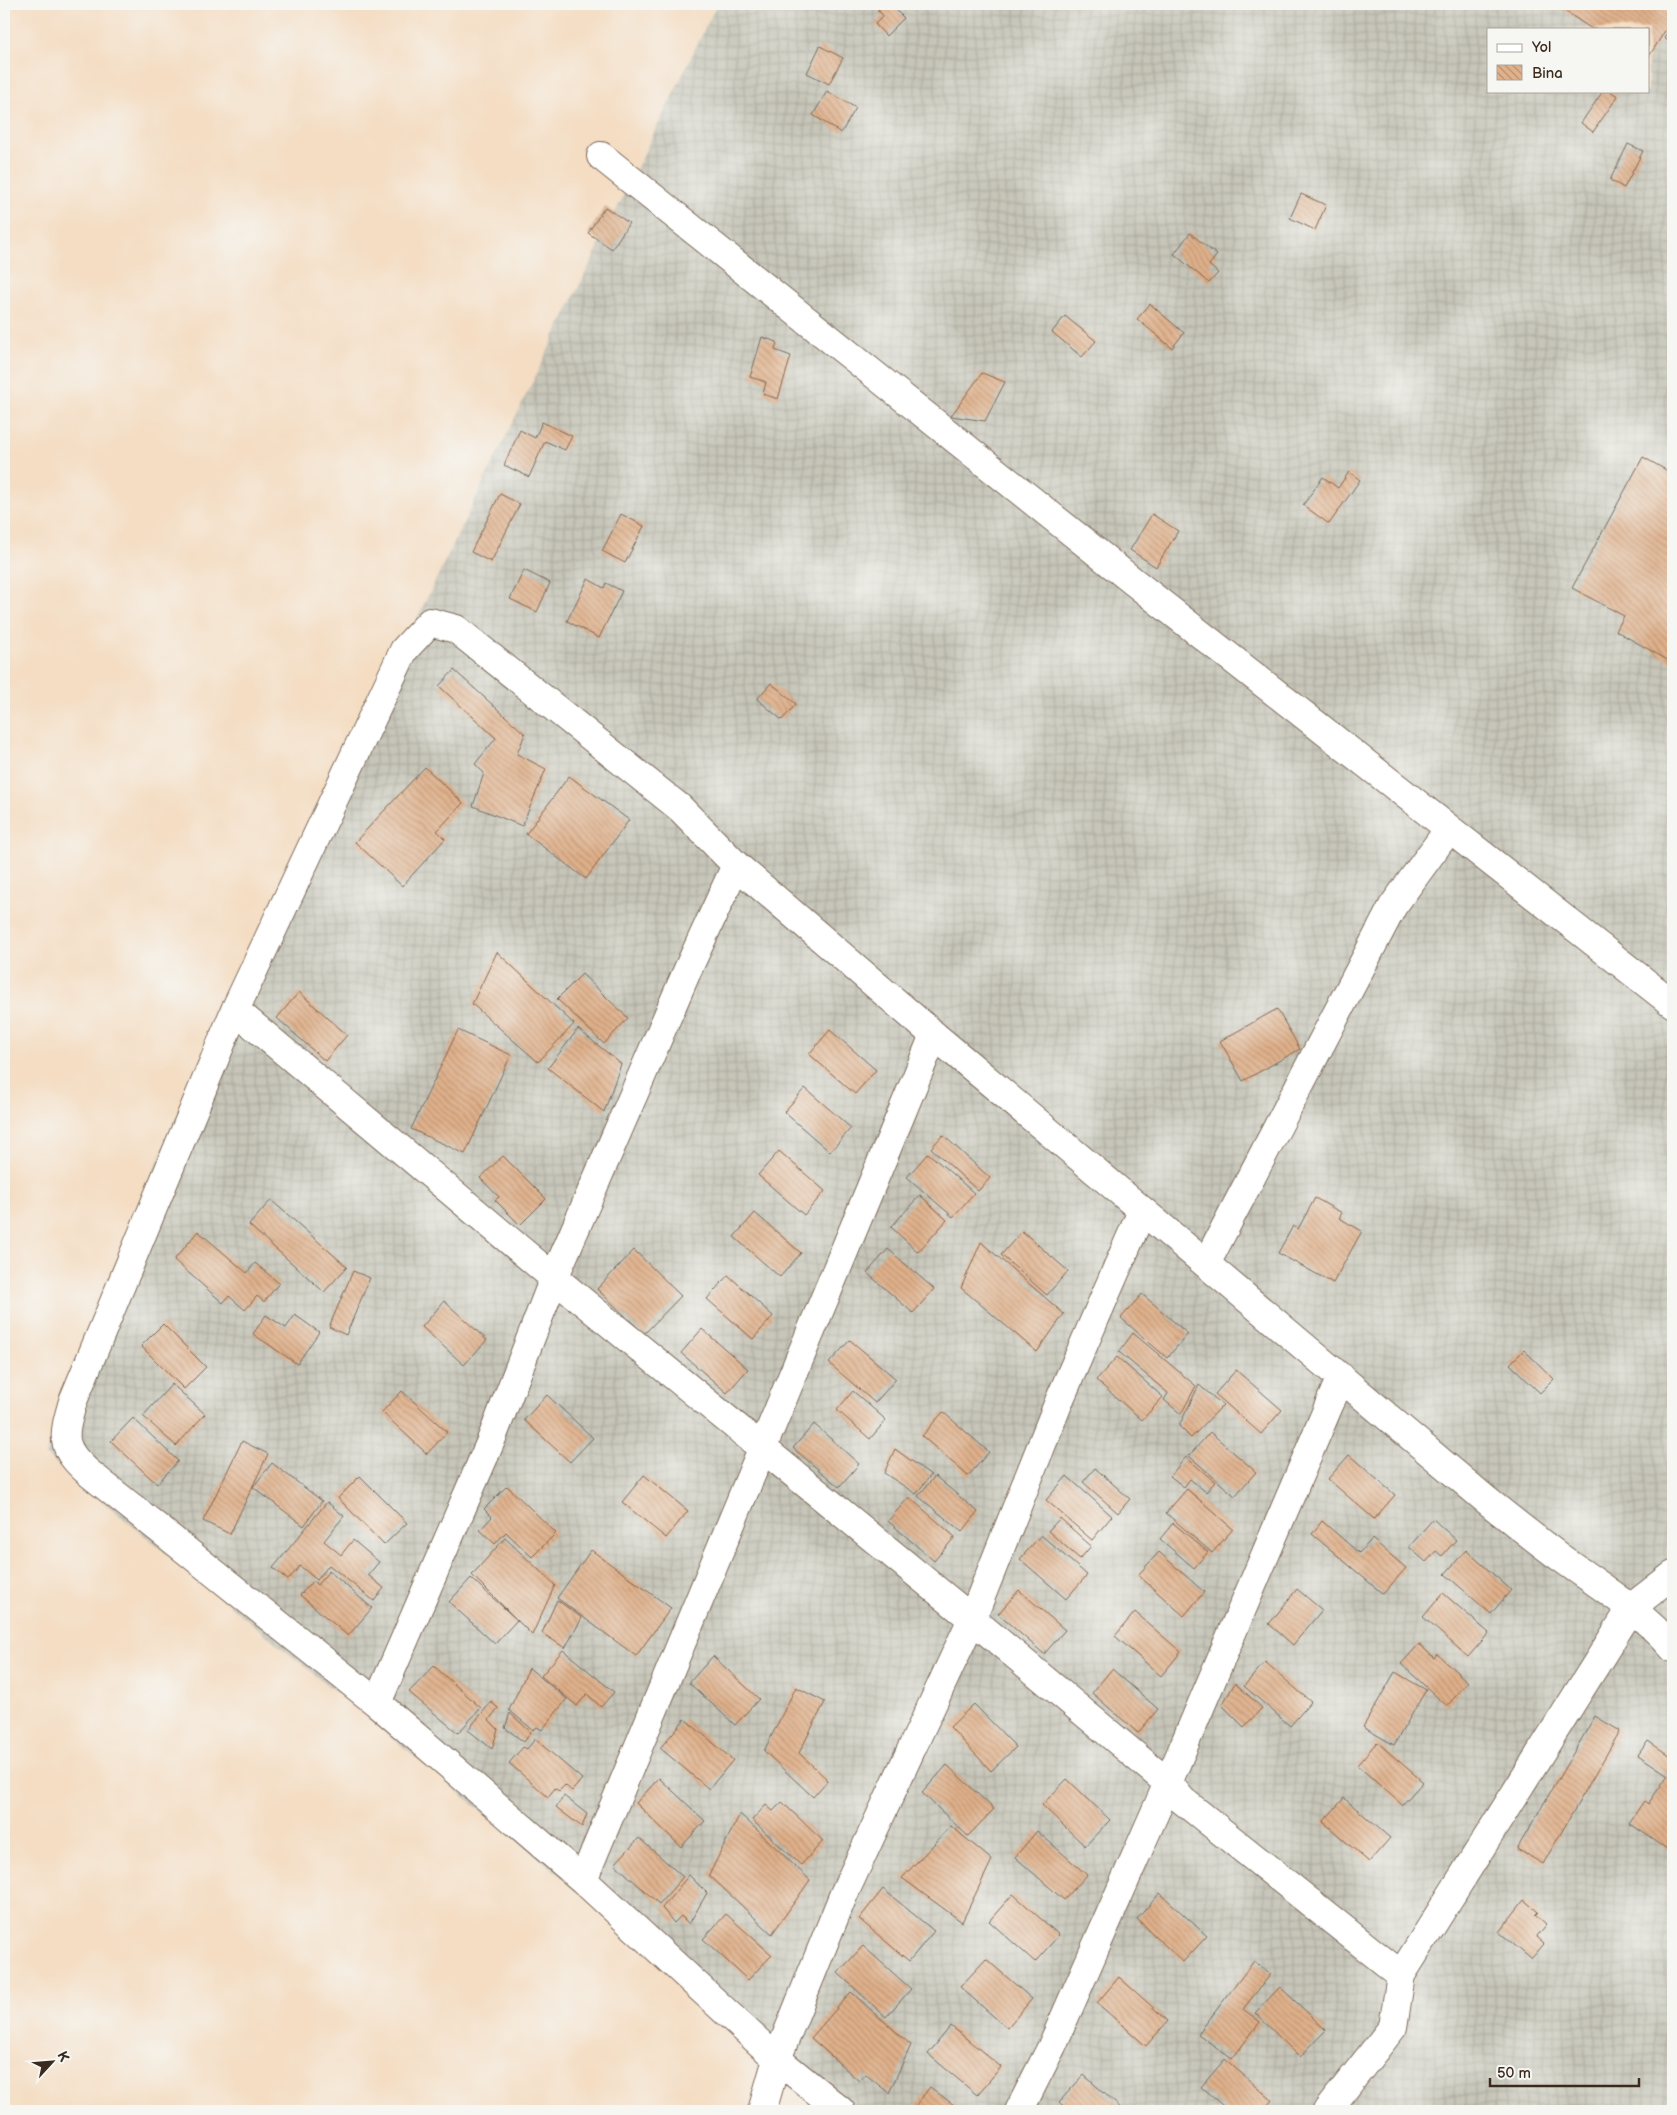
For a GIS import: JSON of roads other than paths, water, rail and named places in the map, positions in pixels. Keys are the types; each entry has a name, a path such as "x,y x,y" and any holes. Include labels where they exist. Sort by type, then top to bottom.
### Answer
{"street":[{"path":"601,156 1134,582 1673,1004"},
{"path":"841,2111 777,2059 583,1880 377,1703 104,1483 89,1473 70,1455 67,1445 64,1431 73,1401 235,1010 404,650 430,622 456,629 680,808 736,865 1142,1211 1485,1499 1559,1557 1632,1607 1673,1648"},
{"path":"1206,1264 1393,906 1449,829"},
{"path":"377,1703 490,1442 554,1278 688,969 736,865"},
{"path":"235,1010 554,1278 972,1619 1168,1783 1182,1800 1401,1975"},
{"path":"583,1880 934,1035"},
{"path":"762,2111 777,2059 843,1896 972,1619 1060,1399 1142,1211"},
{"path":"1019,2111 1052,2046 1168,1783 1341,1377"},
{"path":"1327,2111 1393,2027 1401,1975 1632,1607 1673,1575"}]}
